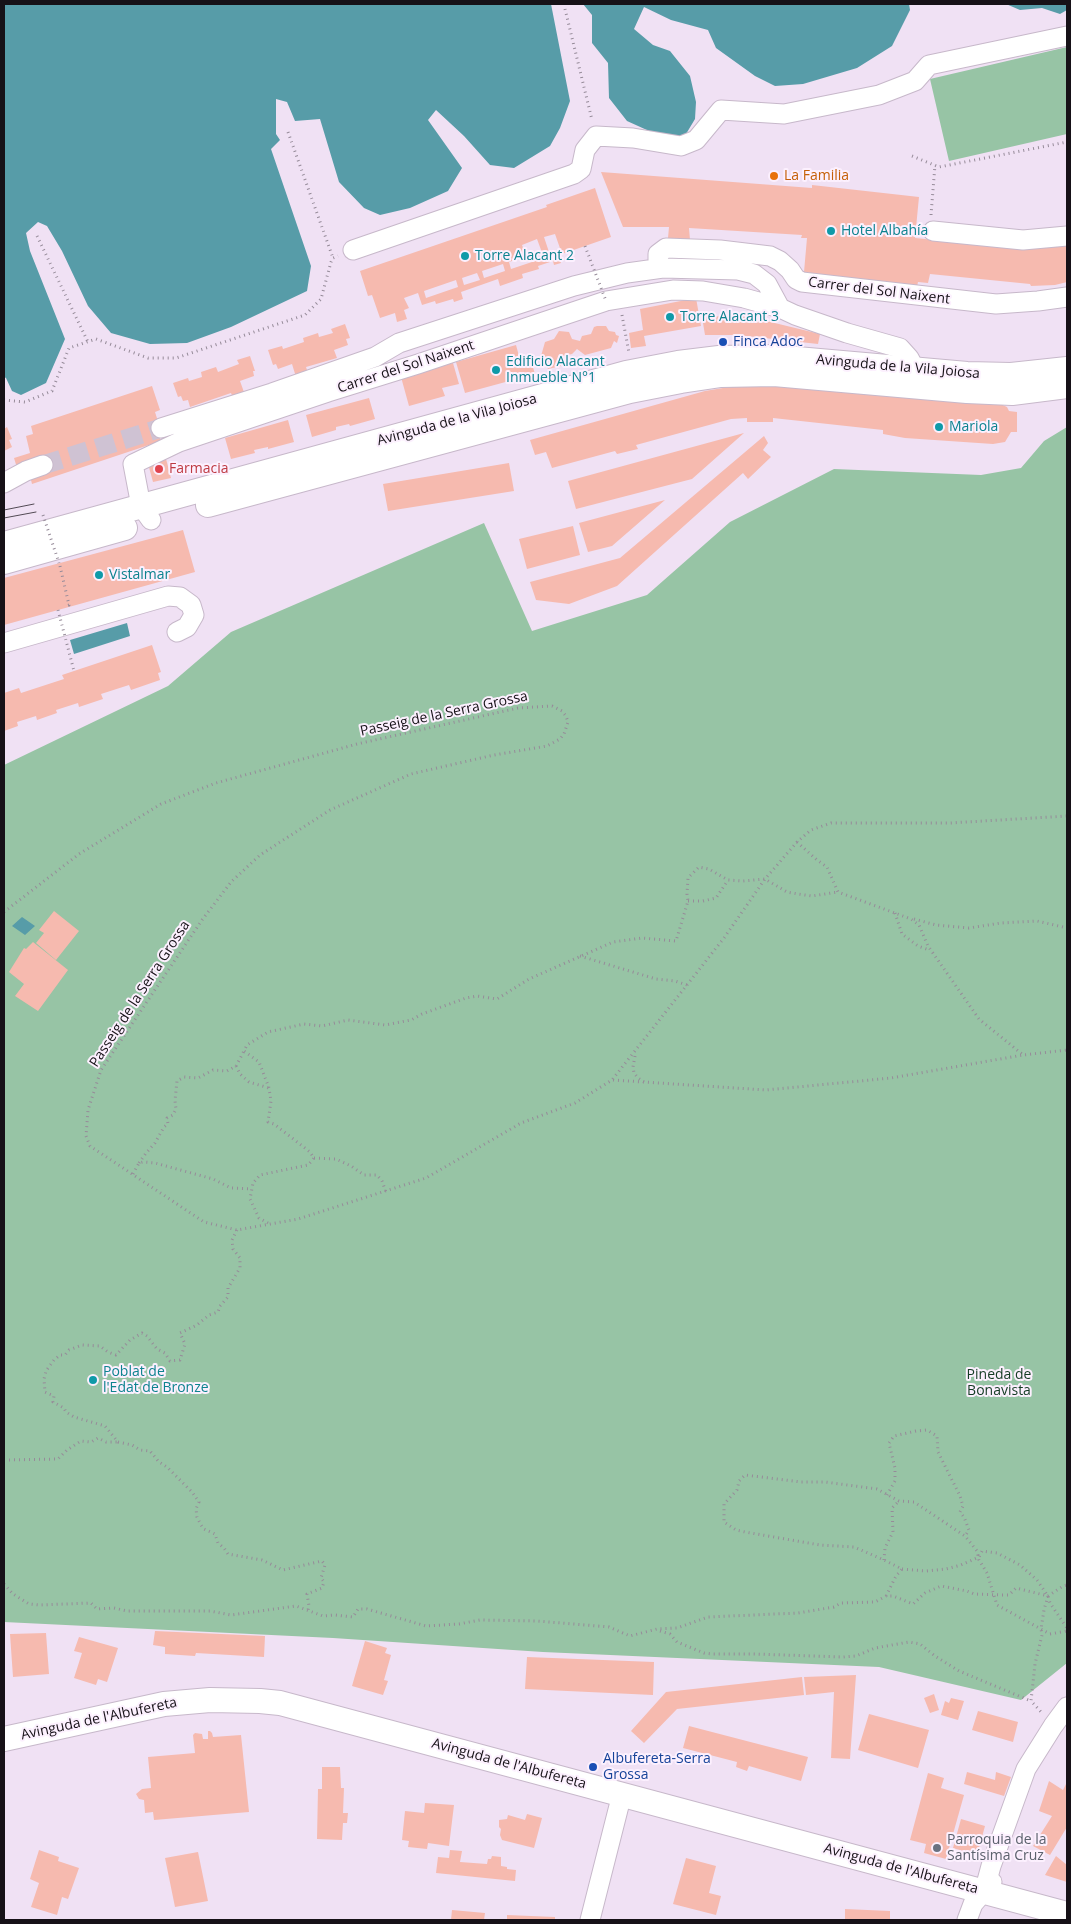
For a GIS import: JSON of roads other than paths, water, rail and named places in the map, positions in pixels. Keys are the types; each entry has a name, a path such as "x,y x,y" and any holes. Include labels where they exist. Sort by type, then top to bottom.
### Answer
{"main road":[{"name":"Avinguda de la Vila Joiosa","path":"4,562 146,513 626,373 678,363 719,358 774,357 916,370 1012,375 1067,369"},
{"name":"Avinguda de la Vila Joiosa","path":"4,544 146,513 680,380 774,374 967,391 1012,392 1067,386"},
{"name":"Avinguda de l'Albufereta","path":"9,1734 164,1704 210,1700 280,1703 1067,1914"}],"street":[{"path":"353,250 574,174 582,169 585,150 596,136 633,138 681,146 696,140 721,110 774,115 878,95 915,81 929,65 1067,36"},
{"path":"933,231 1024,240 1067,236"},
{"name":"Carrer del Sol Naixent","path":"663,268 658,261 658,254 666,248 720,250 770,256 780,261 796,279 802,282 996,304 1067,297"},
{"name":"Carrer del Sol Naixent","path":"161,428 272,393 376,357 399,344 557,292 627,273 663,268 738,270 754,274"},
{"path":"744,298 751,295 754,291 756,283 754,274"},
{"path":"754,274 767,284 780,308"},
{"name":"Carrer del Sol Naixent","path":"146,513 133,464 178,442 606,301 673,290 702,291 744,298 780,308 847,333 900,348 916,370"},
{"path":"4,483 26,471 43,465"},
{"path":"4,642 168,596 180,597 190,605 194,615 187,627 177,632"},
{"path":"967,1920 973,1904 1002,1869 1050,1733 1067,1706"},
{"path":"590,1920 622,1794"}],"water":[{"path":"4,4 551,4 570,101 560,128 550,146 514,168 490,165 464,136 436,110 428,120 462,168 448,191 410,208 380,215 364,208 339,182 320,119 295,121 287,102 276,99 276,134 280,140 271,149 311,266 307,291 231,327 187,343 150,344 111,333 88,306 62,251 47,226 38,222 26,233 30,251 65,339 46,383 21,395 12,391 4,377"},
{"path":"583,4 909,4 910,10 892,46 857,68 803,84 775,86 755,76 716,48 708,30 671,20 644,7 634,29 653,45 670,51 690,76 696,102 695,119 686,134 669,140 627,121 609,98 608,63 592,43 592,15"},
{"path":"1006,4 1067,4 1067,10 1060,14 1042,8 1020,10"},
{"path":"127,623 130,636 74,654 70,640"},
{"path":"22,917 35,926 25,935 12,926"}],"tunnel":[{"path":"43,465 161,428"}],"tram line":[{"path":"4,510 34,504"},
{"path":"4,518 36,512"}],"place":[{"name":"La Familia","path":"774,176"},
{"name":"Hotel Albahía","path":"831,231"},
{"name":"Torre Alacant 2","path":"465,256"},
{"name":"Torre Alacant 3","path":"670,317"},
{"name":"Finca Adoc","path":"723,342"},
{"name":"Edificio Alacant Inmueble N°1","path":"496,370"},
{"name":"Mariola","path":"939,427"},
{"name":"Farmacia","path":"159,469"},
{"name":"Vistalmar","path":"99,575"},
{"name":"Poblat de l'Edat de Bronze","path":"93,1380"},
{"name":"Albufereta-Serra Grossa","path":"593,1767"},
{"name":"Parroquia de la Santísima Cruz","path":"937,1848"}],"park label":[{"name":"Pineda de Bonavista","path":"999,1384"}]}
